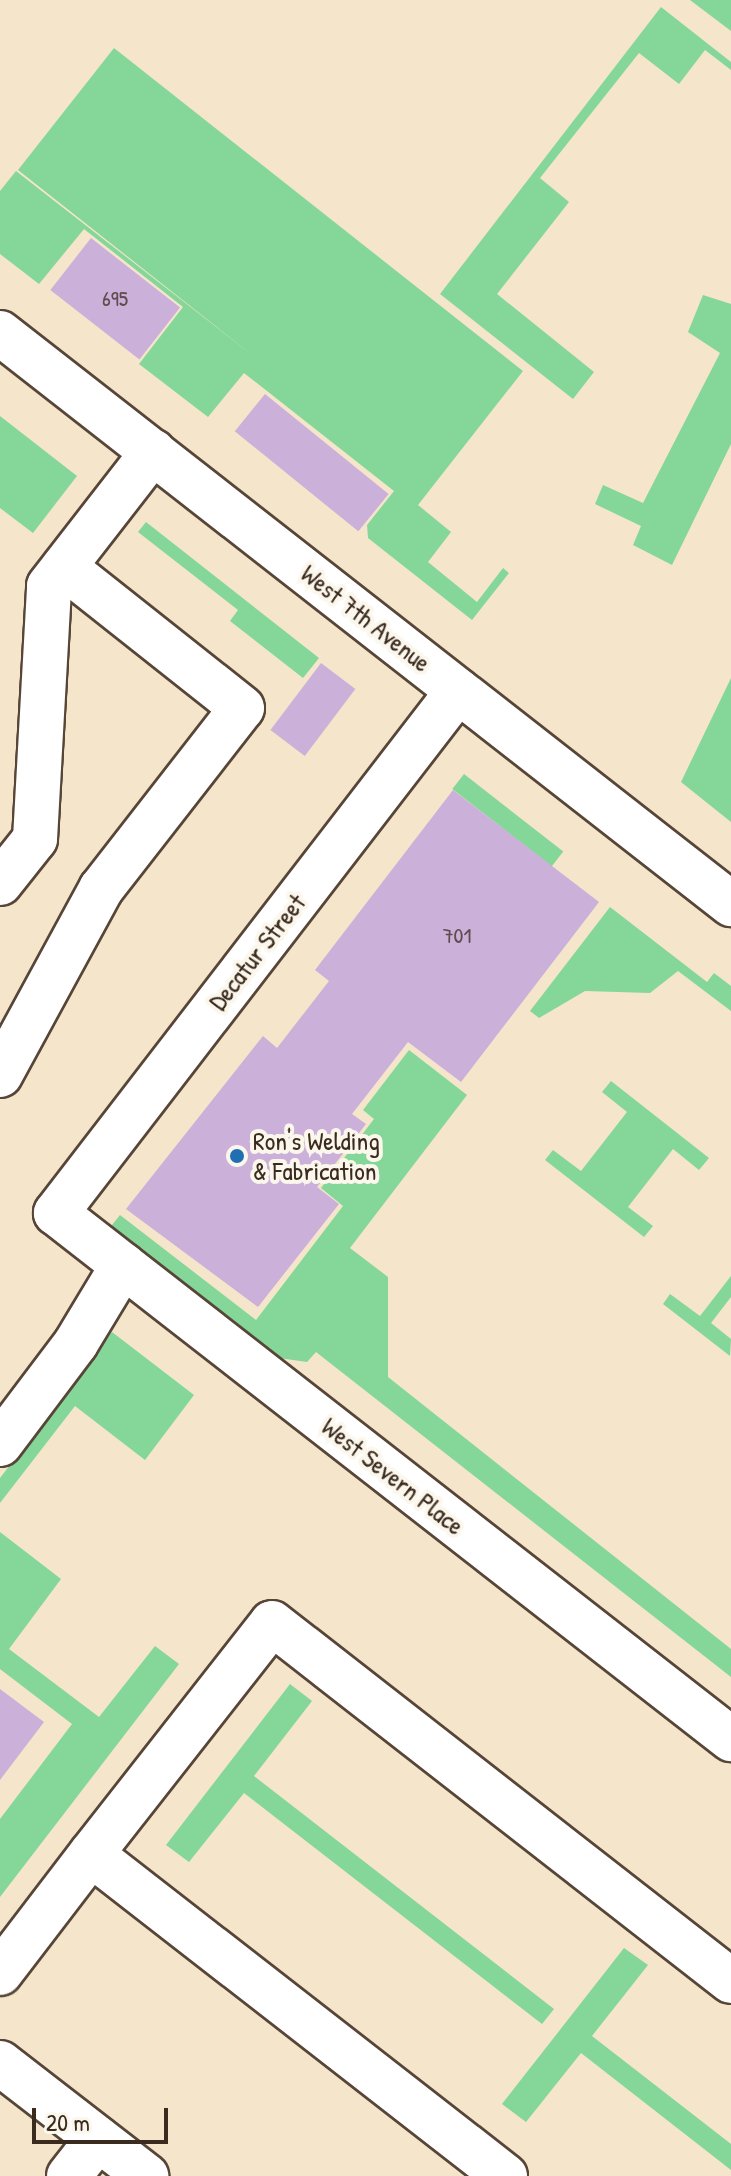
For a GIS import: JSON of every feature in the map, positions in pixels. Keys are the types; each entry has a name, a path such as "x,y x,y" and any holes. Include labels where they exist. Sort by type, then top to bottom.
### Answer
{"street":[{"name":"West 7th Avenue","path":"0,333 731,904"},
{"path":"0,883 35,839 49,586 153,452"},
{"path":"0,1075 101,889 242,708 64,567"},
{"name":"Decatur Street","path":"56,1213 458,691"},
{"name":"West Severn Place","path":"56,1213 731,1739"},
{"path":"0,1444 76,1343 123,1265"},
{"path":"0,1973 272,1623 731,1981"},
{"path":"91,1854 505,2176"},
{"path":"0,2063 146,2176"},
{"path":"69,2176 98,2139"}],"green space":[{"path":"690,0 731,0 731,31"},
{"path":"661,7 731,62 731,70 705,50 679,84 639,53 540,178 569,202 497,294 594,372 573,399 440,294"},
{"path":"114,48 523,371 418,505 451,532 428,562 477,602 503,568 509,573 472,620 368,538 367,525 394,491 244,373 208,417 139,364 183,307 84,229 39,284 0,254 0,191 16,171 256,358 18,170"},
{"path":"703,295 731,304 731,444 672,565 633,545 641,526 595,504 603,485 643,503 720,353 688,332"},
{"path":"0,416 77,476 33,533 0,508"},
{"path":"146,522 319,658 303,678 230,621 238,610 138,532"},
{"path":"731,678 731,822 681,782"},
{"path":"464,774 563,852 552,867 452,789"},
{"path":"610,907 707,982 714,973 731,986 731,1011 678,971 650,993 585,991 539,1018 530,1011"},
{"path":"409,1050 467,1095 350,1248 388,1277 388,1377 731,1649 731,1677 316,1352 307,1362 272,1357 108,1230 120,1215 256,1320 343,1206 321,1188 374,1119 363,1110"},
{"path":"611,1081 709,1158 699,1170 673,1149 628,1207 653,1226 644,1237 545,1160 553,1150 581,1171 627,1112 602,1092"},
{"path":"731,1276 731,1297 711,1323 731,1339 730,1356 663,1304 670,1294 700,1316"},
{"path":"112,1332 194,1395 145,1460 75,1406 0,1503 0,1478"},
{"path":"0,1532 61,1579 9,1649 99,1717 155,1646 179,1664 0,1897 0,1819 72,1724 0,1669"},
{"path":"290,1684 312,1701 254,1776 554,2009 542,2024 244,1793 189,1862 166,1845"},
{"path":"624,1948 648,1965 592,2036 731,2144 731,2170 581,2053 526,2122 502,2104"}],"building":[{"path":"91,238 180,308 139,360 50,290"},
{"path":"265,394 389,494 358,531 235,431"},
{"path":"321,663 355,689 305,756 270,730"},
{"path":"453,790 599,902 461,1082 408,1042 352,1114 366,1124 317,1187 339,1204 258,1307 126,1209 263,1036 277,1048 329,981 315,970"},
{"path":"0,1689 44,1722 0,1780"}],"place":[{"name":"Ron's Welding & Fabrication","path":"237,1156"}]}
